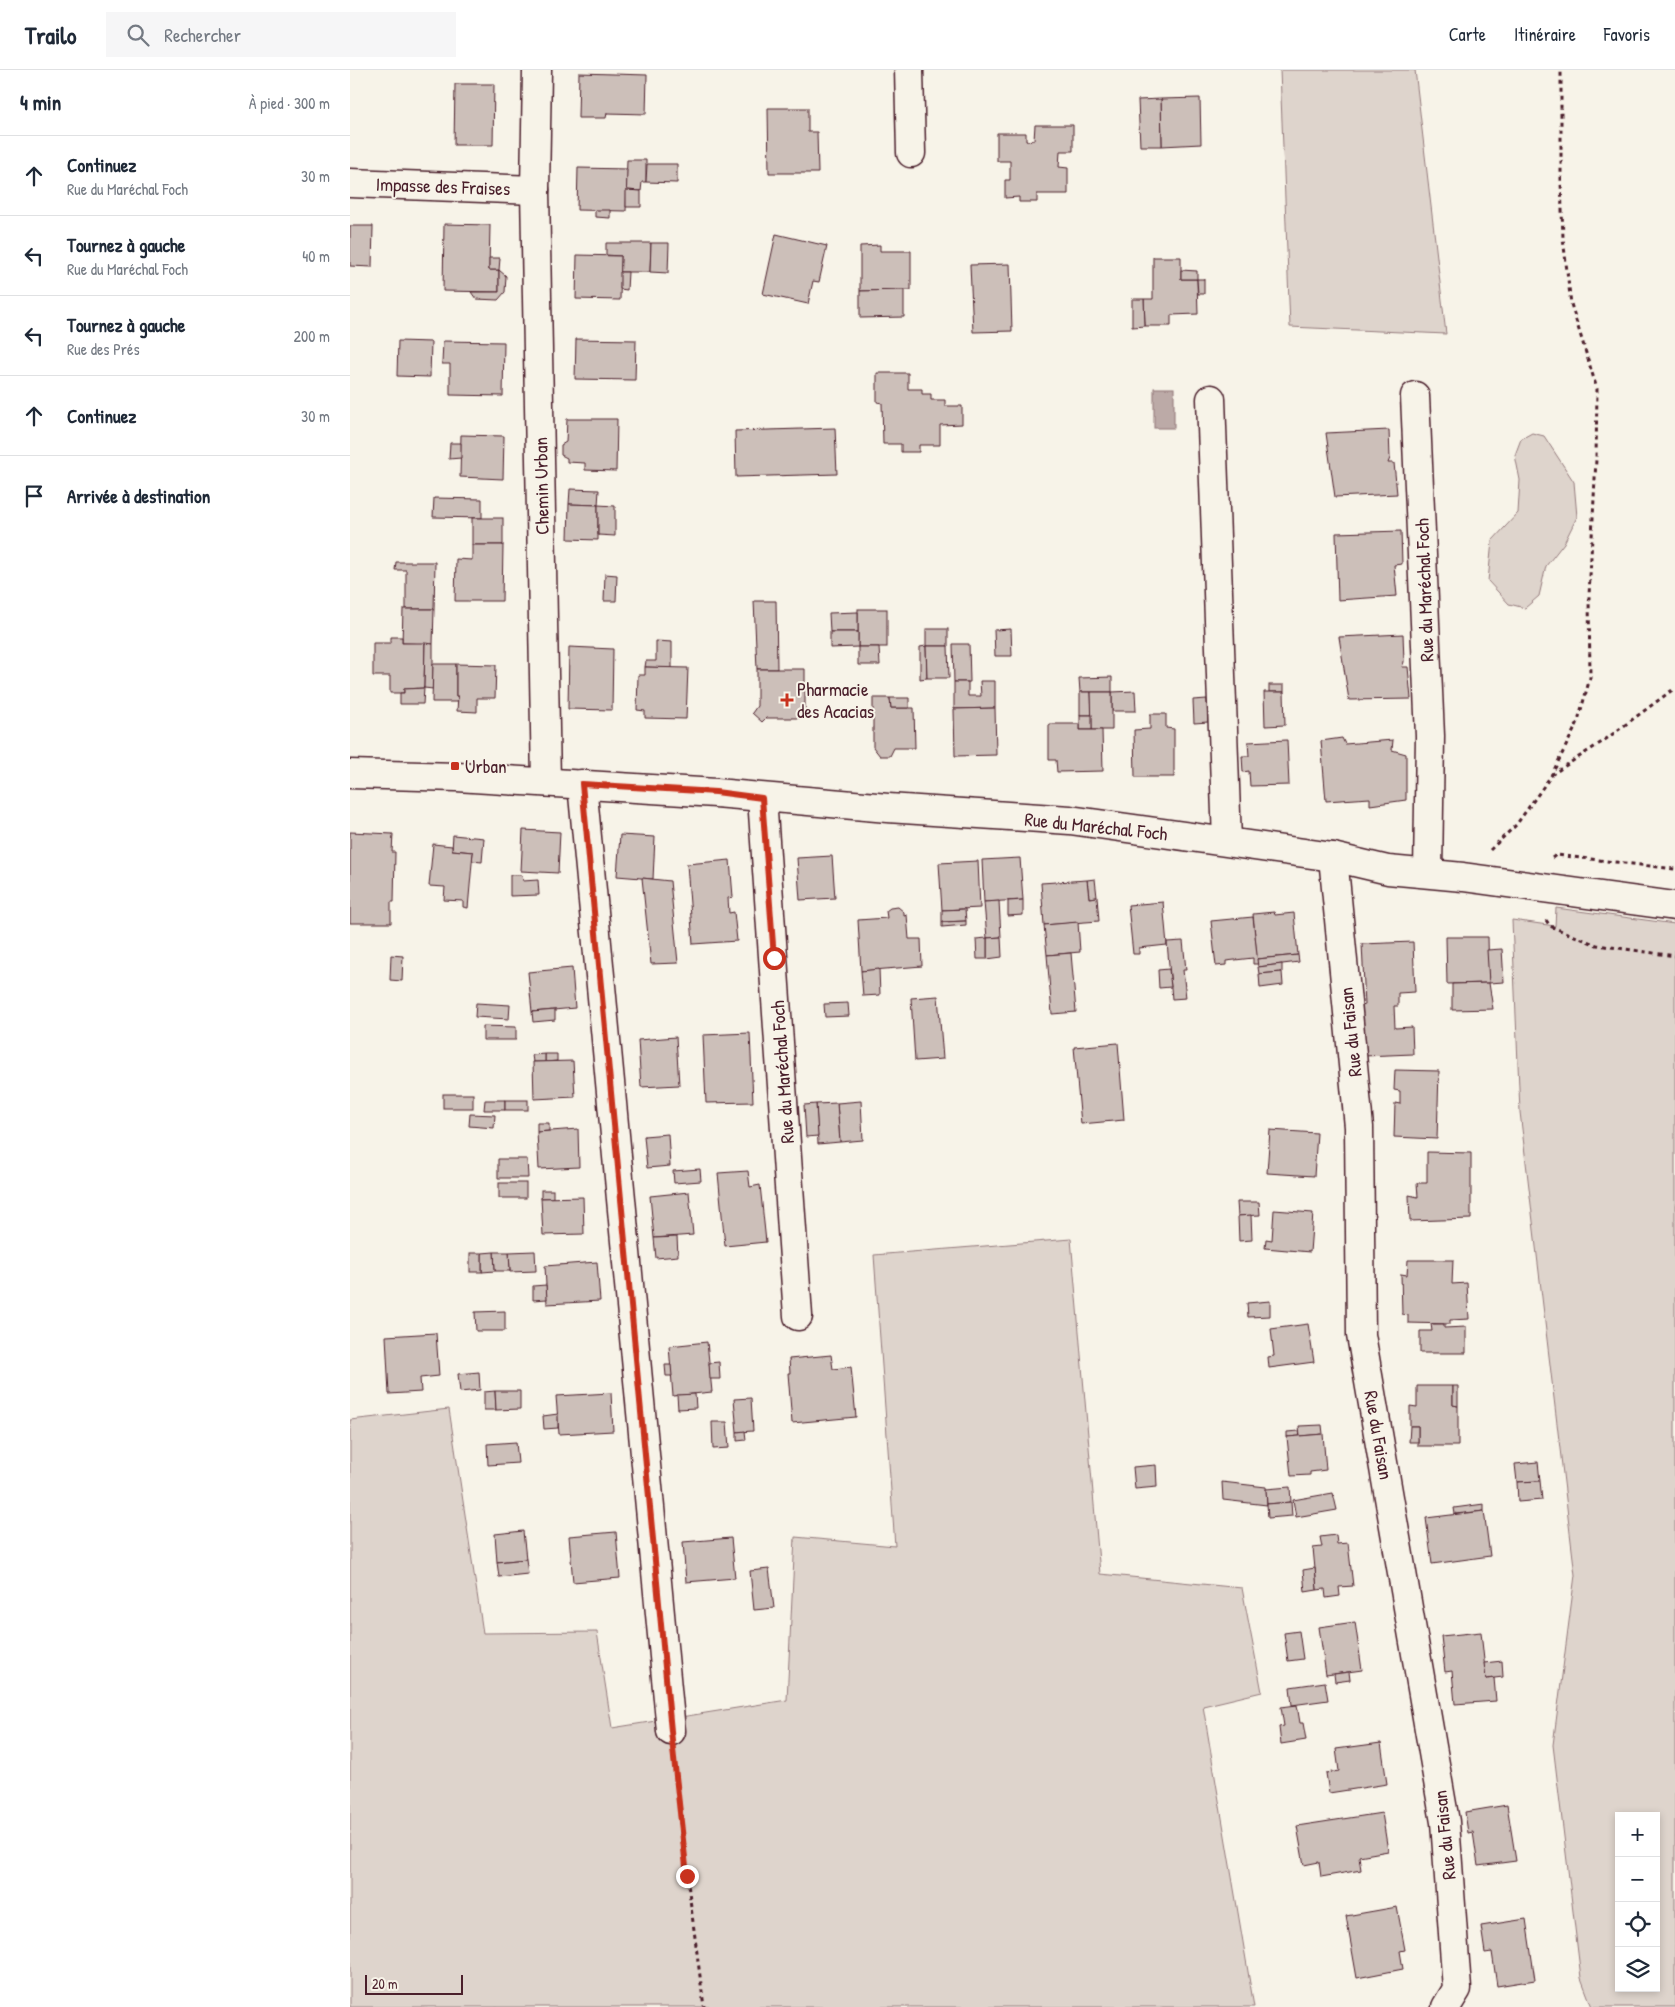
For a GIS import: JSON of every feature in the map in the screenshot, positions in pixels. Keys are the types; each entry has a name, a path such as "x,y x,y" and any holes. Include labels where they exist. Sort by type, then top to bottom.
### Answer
{"street":[{"name":"Chemin Urban","path":"537,70 535,190 546,782"},
{"path":"909,70 911,153"},
{"name":"Impasse des Fraises","path":"350,183 535,190"},
{"name":"Rue du Maréchal Foch","path":"1415,396 1430,736 1428,873"},
{"path":"1211,399 1227,841"},
{"name":"Rue du Maréchal Foch","path":"350,774 457,777 716,792 762,798 1070,820 1333,857 1388,870 1520,884 1675,906"},
{"path":"582,784 671,1731"},
{"name":"Rue du Maréchal Foch","path":"762,798 798,1316"},
{"name":"Rue du Faisan","path":"1333,857 1359,1127 1362,1335 1445,1822 1457,1989 1446,2007"}],"path":[{"path":"1463,877 1516,825 1551,776 1578,724 1590,678 1589,596 1597,389 1571,304 1563,238 1561,70"},
{"path":"1551,776 1602,742 1675,688"},
{"path":"1520,884 1550,926 1597,945 1675,956"},
{"path":"671,1731 704,2007"}],"shaded area":[{"path":"1280,70 1415,70 1446,334 1290,327"},
{"path":"1154,388 1174,388 1174,428 1154,428"},
{"path":"1532,433 1544,436 1574,482 1577,517 1564,543 1546,566 1539,596 1525,608 1509,604 1488,581 1492,541 1518,513 1520,480 1515,455 1521,439"},
{"path":"1556,908 1675,924 1675,2007 1592,2007 1581,1978 1553,1745 1575,1575 1520,1112 1512,920 1555,926"},
{"path":"1071,1239 1100,1574 1242,1588 1262,1692 1203,1706 1254,2007 350,2007 350,1420 449,1409 483,1633 597,1632 612,1728 787,1700 795,1537 895,1546 874,1255"}],"building":[{"path":"579,73 647,75 646,114 607,113 606,118 578,118"},
{"path":"455,84 494,84 493,145 454,145"},
{"path":"1200,98 1201,144 1162,146 1161,99"},
{"path":"1161,99 1162,146 1140,146 1138,100"},
{"path":"768,108 808,108 808,132 817,132 818,173 769,173"},
{"path":"1035,125 1073,125 1073,151 1060,151 1059,167 1068,168 1068,194 1037,194 1037,202 1019,202 1019,197 1005,198 1005,180 1010,180 1010,161 997,161 997,133 1026,133 1026,141 1034,140"},
{"path":"627,160 646,160 646,182 642,182 641,191 626,190"},
{"path":"647,164 677,164 677,183 646,182"},
{"path":"578,168 627,169 626,211 577,210"},
{"path":"626,190 641,191 641,207 626,207"},
{"path":"595,210 610,210 610,218 595,217"},
{"path":"444,224 490,225 489,270 499,270 499,292 443,291"},
{"path":"350,226 373,226 372,267 350,266"},
{"path":"776,234 827,246 819,282 813,281 808,304 763,294"},
{"path":"606,243 651,243 650,272 620,272 621,256 606,255"},
{"path":"651,243 669,243 668,273 650,272"},
{"path":"880,245 880,251 911,251 911,290 860,291 860,246"},
{"path":"577,255 621,256 620,300 576,299"},
{"path":"1153,257 1181,257 1181,279 1197,279 1198,314 1171,315 1171,326 1145,326 1144,299 1153,299"},
{"path":"489,258 500,258 499,270 489,270"},
{"path":"1010,264 1012,331 973,332 970,265"},
{"path":"499,270 506,276 505,292 498,300 476,299 471,292 499,292"},
{"path":"1181,270 1197,271 1197,279 1181,279"},
{"path":"620,272 628,272 627,290 620,289"},
{"path":"1197,279 1204,279 1204,294 1198,294"},
{"path":"904,290 904,317 860,318 860,291"},
{"path":"1132,299 1144,299 1145,326 1132,327"},
{"path":"576,339 636,340 635,380 575,379"},
{"path":"398,341 431,342 430,377 397,376"},
{"path":"443,341 504,342 503,396 450,395 450,364 442,364"},
{"path":"877,373 908,373 908,389 922,389 922,394 931,394 931,400 945,400 945,406 962,406 962,424 940,425 940,445 919,445 919,452 901,452 901,444 883,444 882,403 877,402"},
{"path":"567,419 617,419 616,471 585,470 585,463 567,462 567,458 561,455 561,445 566,442"},
{"path":"835,428 837,474 736,477 735,431"},
{"path":"1389,430 1390,458 1388,463 1394,463 1397,494 1335,497 1326,433"},
{"path":"461,435 504,436 503,479 460,477"},
{"path":"450,443 461,443 461,458 449,459"},
{"path":"570,489 599,490 598,505 569,504"},
{"path":"434,498 482,499 482,518 433,517"},
{"path":"569,504 598,505 598,540 568,539"},
{"path":"598,505 615,506 615,536 598,535"},
{"path":"472,518 503,518 503,545 472,545"},
{"path":"1401,531 1402,564 1394,565 1397,596 1338,600 1336,533"},
{"path":"472,545 503,545 502,601 455,601 456,559 472,560"},
{"path":"396,562 435,562 434,609 406,609 406,570 395,570"},
{"path":"605,574 617,575 616,601 604,601"},
{"path":"754,601 776,601 777,669 757,669"},
{"path":"403,609 434,609 433,644 402,643"},
{"path":"858,609 887,609 887,647 858,647"},
{"path":"858,612 858,632 830,632 829,613"},
{"path":"926,629 948,629 948,646 926,646"},
{"path":"1011,629 1012,656 995,656 994,630"},
{"path":"830,632 858,632 858,647 830,648"},
{"path":"1403,634 1404,662 1402,667 1408,667 1411,699 1349,700 1339,637"},
{"path":"391,637 402,637 402,643 425,643 424,688 404,689 404,693 390,693 390,676 373,676 373,643 391,643"},
{"path":"656,641 672,642 672,668 645,667 646,661 656,661"},
{"path":"425,643 433,644 433,689 424,688"},
{"path":"953,644 969,644 970,682 954,682"},
{"path":"926,646 927,678 920,679 920,647"},
{"path":"926,646 948,646 949,678 927,678"},
{"path":"569,647 613,649 612,710 568,709"},
{"path":"858,647 879,647 880,665 858,665"},
{"path":"433,664 456,664 456,696 458,696 458,702 432,702"},
{"path":"456,664 496,665 495,698 477,698 477,712 457,711"},
{"path":"645,667 688,668 686,719 645,718 645,711 637,710 638,675 645,675"},
{"path":"757,669 805,669 805,718 766,718 762,722 752,713 757,706"},
{"path":"1112,677 1112,692 1080,692 1079,678"},
{"path":"980,681 995,681 995,708 954,709 954,682 968,682 968,696 981,696"},
{"path":"1269,685 1284,685 1284,692 1269,692"},
{"path":"424,688 423,704 400,704 400,693 404,693 404,689"},
{"path":"1135,691 1136,711 1112,711 1112,692"},
{"path":"1080,692 1091,692 1092,715 1080,715"},
{"path":"1091,692 1112,692 1112,730 1092,730"},
{"path":"1264,692 1284,692 1285,725 1265,726"},
{"path":"873,698 890,698 891,708 914,708 915,748 894,748 890,756 880,756 873,747"},
{"path":"890,698 909,698 909,708 891,708"},
{"path":"1207,699 1208,722 1194,723 1193,700"},
{"path":"995,708 996,755 955,756 954,709"},
{"path":"1150,714 1166,714 1166,728 1174,729 1174,777 1135,777 1134,730 1150,729"},
{"path":"1080,715 1092,715 1092,730 1080,730"},
{"path":"1049,724 1080,724 1080,730 1102,730 1103,771 1057,772 1056,760 1049,760"},
{"path":"1342,738 1345,744 1393,740 1392,750 1406,754 1406,800 1370,805 1370,798 1326,801 1321,741"},
{"path":"1287,740 1289,785 1250,786 1249,771 1243,772 1242,756 1249,756 1248,742"},
{"path":"523,830 560,832 558,873 521,871"},
{"path":"350,832 393,834 392,852 395,852 394,902 391,902 391,923 350,923"},
{"path":"453,835 484,838 482,862 472,861 473,852 452,850"},
{"path":"620,835 655,837 653,879 617,876"},
{"path":"433,844 452,846 452,850 473,852 468,908 463,907 463,901 444,900 445,887 429,886"},
{"path":"832,856 835,898 800,900 797,858"},
{"path":"1020,858 1023,900 984,902 982,860"},
{"path":"730,860 733,897 728,898 729,913 734,912 737,941 693,944 687,864"},
{"path":"978,861 980,908 942,910 939,863"},
{"path":"510,875 522,875 523,881 538,880 539,895 510,896"},
{"path":"642,878 670,881 678,963 651,964"},
{"path":"1095,879 1097,897 1089,898 1087,880"},
{"path":"1087,880 1089,898 1097,897 1099,921 1044,925 1041,883"},
{"path":"1023,900 1023,915 1008,916 1008,901"},
{"path":"999,901 1001,937 987,938 984,902"},
{"path":"1163,902 1167,945 1139,948 1139,954 1133,954 1128,905"},
{"path":"898,907 904,912 904,916 907,915 909,939 921,939 922,966 861,971 858,920 887,918 886,911 890,908"},
{"path":"965,909 966,921 942,922 942,910"},
{"path":"1274,912 1275,915 1294,913 1298,955 1257,959 1253,914"},
{"path":"1253,917 1258,964 1253,964 1253,958 1226,961 1226,965 1216,966 1211,921"},
{"path":"966,921 966,925 942,927 942,922"},
{"path":"1078,922 1080,952 1047,955 1044,925"},
{"path":"1001,937 1002,957 987,959 987,938"},
{"path":"1446,937 1488,937 1489,983 1447,984"},
{"path":"987,938 987,959 977,959 976,939"},
{"path":"1183,941 1186,970 1183,970 1186,998 1172,999 1167,942"},
{"path":"1413,942 1415,992 1398,993 1398,1006 1394,1006 1395,1028 1412,1027 1413,1054 1364,1056 1362,1006 1365,1005 1362,944"},
{"path":"1502,949 1504,982 1489,983 1487,950"},
{"path":"1071,953 1076,1012 1052,1014 1047,955"},
{"path":"391,955 403,956 402,981 390,980"},
{"path":"1298,955 1299,962 1258,967 1257,959"},
{"path":"1282,964 1282,972 1259,974 1258,967"},
{"path":"572,968 575,1008 532,1012 528,972"},
{"path":"879,969 880,995 863,996 861,971"},
{"path":"1169,969 1171,987 1159,988 1158,970"},
{"path":"1282,972 1283,985 1260,988 1259,974"},
{"path":"1489,983 1493,1009 1452,1010 1452,984"},
{"path":"938,996 943,1059 915,1061 911,998"},
{"path":"476,1003 510,1005 509,1019 475,1017"},
{"path":"848,1003 849,1016 825,1017 824,1004"},
{"path":"555,1010 555,1020 533,1022 532,1012"},
{"path":"483,1026 516,1027 516,1040 483,1040"},
{"path":"750,1033 753,1102 706,1103 703,1035"},
{"path":"676,1037 679,1085 641,1087 638,1040"},
{"path":"1118,1043 1124,1120 1081,1124 1074,1047"},
{"path":"545,1054 557,1054 557,1061 545,1062"},
{"path":"545,1054 545,1062 533,1062 532,1055"},
{"path":"573,1061 575,1097 534,1099 533,1062"},
{"path":"1395,1070 1439,1071 1437,1139 1394,1137 1395,1103 1400,1104 1400,1091 1394,1090"},
{"path":"443,1094 473,1094 473,1108 443,1108"},
{"path":"485,1100 505,1100 505,1110 484,1110"},
{"path":"505,1100 528,1100 528,1110 505,1110"},
{"path":"861,1101 863,1140 840,1142 837,1103"},
{"path":"837,1103 840,1142 818,1144 816,1104"},
{"path":"816,1104 818,1136 806,1137 804,1105"},
{"path":"470,1114 495,1115 494,1128 469,1126"},
{"path":"537,1123 549,1123 549,1131 537,1132"},
{"path":"578,1129 579,1167 539,1169 537,1132"},
{"path":"1270,1130 1317,1133 1314,1176 1267,1173"},
{"path":"668,1134 670,1166 647,1168 644,1136"},
{"path":"1427,1152 1471,1153 1471,1219 1410,1221 1409,1195 1418,1197 1417,1183 1427,1183"},
{"path":"498,1159 527,1159 528,1178 498,1178"},
{"path":"700,1169 701,1181 674,1183 673,1171"},
{"path":"748,1171 750,1187 760,1185 766,1242 725,1246 718,1173"},
{"path":"499,1183 526,1183 526,1198 499,1198"},
{"path":"541,1190 553,1190 553,1198 541,1198"},
{"path":"689,1192 693,1235 654,1238 650,1196"},
{"path":"583,1197 584,1234 543,1235 541,1198"},
{"path":"1237,1202 1259,1202 1260,1215 1238,1216"},
{"path":"1274,1210 1313,1213 1310,1252 1265,1248 1266,1239 1272,1240"},
{"path":"1251,1215 1252,1240 1239,1241 1238,1216"},
{"path":"677,1237 678,1256 656,1258 654,1238"},
{"path":"535,1251 536,1271 510,1272 509,1252"},
{"path":"494,1252 509,1252 510,1271 495,1271"},
{"path":"494,1252 495,1271 482,1272 482,1253"},
{"path":"470,1253 482,1253 482,1272 470,1272"},
{"path":"1408,1260 1453,1260 1452,1284 1467,1283 1469,1319 1450,1320 1450,1324 1408,1323 1408,1315 1402,1314 1401,1274 1407,1275"},
{"path":"597,1262 600,1301 547,1304 545,1266"},
{"path":"546,1285 547,1299 533,1300 533,1286"},
{"path":"1270,1301 1270,1316 1248,1317 1247,1303"},
{"path":"505,1311 505,1331 476,1331 475,1312"},
{"path":"1308,1324 1314,1362 1269,1368 1268,1357 1274,1356 1271,1329"},
{"path":"1431,1324 1444,1324 1444,1328 1466,1327 1466,1353 1420,1353 1420,1331 1432,1331"},
{"path":"436,1333 439,1376 420,1378 421,1392 389,1394 386,1336"},
{"path":"707,1342 712,1392 673,1396 669,1346"},
{"path":"831,1355 833,1369 851,1367 856,1417 792,1423 788,1373 790,1373 789,1359"},
{"path":"719,1362 720,1379 710,1379 709,1363"},
{"path":"665,1365 671,1365 672,1376 666,1376"},
{"path":"479,1372 480,1390 460,1392 458,1374"},
{"path":"1417,1386 1453,1386 1453,1405 1458,1406 1458,1446 1418,1446 1418,1426 1410,1426 1410,1406 1417,1407"},
{"path":"1453,1386 1458,1386 1458,1406 1453,1405"},
{"path":"495,1391 496,1410 484,1410 484,1392"},
{"path":"495,1391 520,1391 520,1409 496,1410"},
{"path":"611,1393 613,1431 559,1434 556,1396"},
{"path":"695,1394 696,1408 678,1409 677,1395"},
{"path":"751,1398 753,1431 737,1432 734,1399"},
{"path":"558,1414 558,1428 544,1429 543,1416"},
{"path":"712,1422 727,1422 729,1448 713,1449"},
{"path":"1322,1425 1323,1434 1300,1436 1299,1426"},
{"path":"1410,1426 1418,1426 1418,1442 1409,1442"},
{"path":"745,1431 746,1440 737,1441 737,1432"},
{"path":"1299,1431 1300,1436 1287,1437 1287,1432"},
{"path":"1323,1434 1326,1470 1310,1472 1310,1475 1291,1476 1287,1437"},
{"path":"516,1442 518,1463 488,1465 487,1444"},
{"path":"1538,1462 1540,1481 1517,1482 1515,1464"},
{"path":"1156,1465 1157,1487 1135,1489 1133,1467"},
{"path":"1540,1481 1542,1500 1518,1502 1517,1482"},
{"path":"1222,1482 1266,1487 1267,1505 1223,1500"},
{"path":"1290,1487 1291,1502 1267,1504 1266,1489"},
{"path":"1333,1493 1337,1510 1296,1517 1293,1500"},
{"path":"1291,1502 1292,1516 1268,1518 1267,1504"},
{"path":"1484,1504 1484,1511 1455,1514 1454,1508"},
{"path":"1484,1511 1490,1556 1432,1564 1426,1518"},
{"path":"523,1531 526,1559 497,1562 495,1534"},
{"path":"616,1532 620,1578 573,1582 569,1536"},
{"path":"1336,1535 1337,1544 1348,1543 1353,1586 1339,1587 1340,1596 1326,1598 1325,1589 1317,1590 1313,1548 1322,1547 1320,1537"},
{"path":"731,1538 735,1578 686,1582 683,1542"},
{"path":"526,1559 528,1574 499,1577 497,1562"},
{"path":"1315,1568 1317,1590 1305,1592 1303,1570"},
{"path":"769,1569 774,1608 754,1610 750,1571"},
{"path":"1355,1622 1362,1670 1326,1675 1319,1627"},
{"path":"1299,1631 1303,1659 1288,1661 1284,1633"},
{"path":"1481,1632 1486,1679 1494,1678 1496,1701 1455,1704 1452,1671 1445,1672 1441,1636"},
{"path":"1502,1661 1503,1677 1486,1679 1484,1663"},
{"path":"1349,1672 1350,1680 1335,1682 1334,1674"},
{"path":"1325,1682 1328,1700 1292,1705 1290,1687"},
{"path":"1297,1705 1300,1723 1303,1723 1306,1740 1281,1744 1279,1727 1284,1726 1281,1707"},
{"path":"1381,1743 1387,1784 1329,1793 1326,1773 1339,1771 1336,1749"},
{"path":"1507,1805 1516,1861 1478,1866 1473,1832 1468,1833 1465,1812"},
{"path":"1382,1813 1388,1851 1359,1856 1361,1870 1321,1877 1319,1862 1304,1865 1297,1826"},
{"path":"1397,1907 1405,1950 1400,1951 1403,1969 1357,1978 1346,1916"},
{"path":"1526,1919 1535,1980 1497,1986 1492,1952 1485,1953 1481,1926"}],"place":[{"name":"Pharmacie des Acacias","path":"787,700"},
{"name":"Urban","path":"455,766"}],"route":[{"path":"687,1876 671,1731 582,784 716,792 762,798 774,958"}]}
